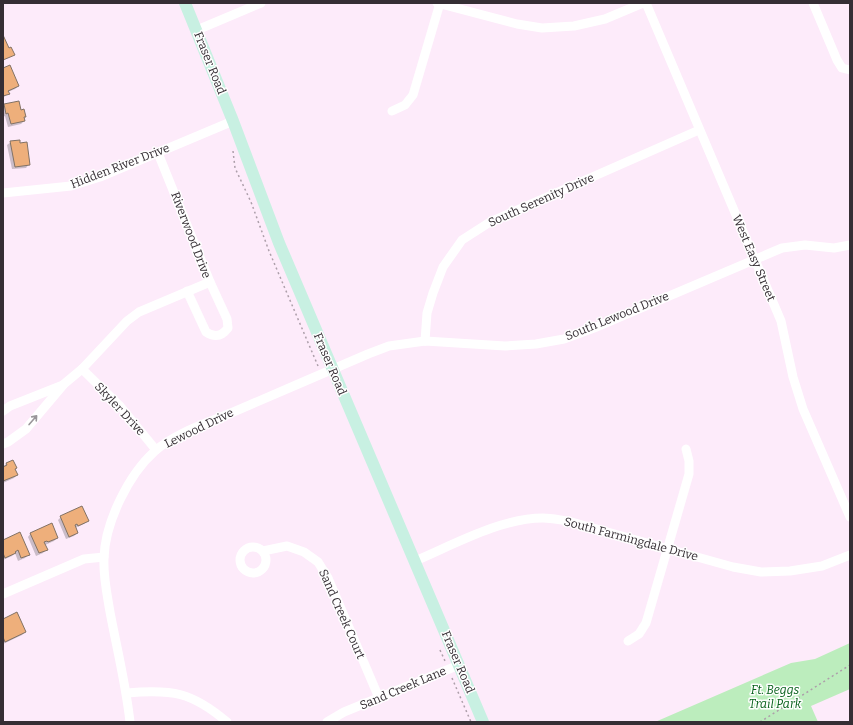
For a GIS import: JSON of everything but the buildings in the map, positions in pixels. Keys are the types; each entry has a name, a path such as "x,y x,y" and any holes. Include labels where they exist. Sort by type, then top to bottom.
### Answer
{"street":[{"name":"Fraser Road","path":"186,3 279,243 483,722"},
{"path":"197,30 261,3"},
{"path":"392,111 405,105 413,95 439,3 517,24 542,28 574,26 605,19 643,3"},
{"name":"West Easy Street","path":"646,3 781,321 793,377 803,409 850,517"},
{"path":"813,3 837,60 842,68 850,70"},
{"name":"Hidden River Drive","path":"3,193 72,186 100,177 233,121"},
{"name":"South Serenity Drive","path":"425,341 427,313 433,293 443,267 462,240 490,222 699,130"},
{"name":"Riverwood Drive","path":"3,444 26,429 64,384 82,369 127,321 139,312 210,282 158,153"},
{"name":"South Lewood Drive","path":"332,369 390,346 425,341 505,346 536,344 564,339 594,328 782,248 805,245 834,248 850,245"},
{"path":"187,291 206,332 211,336 224,334 228,328 227,318 210,282"},
{"name":"Skyler Drive","path":"82,369 120,406 156,450"},
{"name":"Lewood Drive","path":"130,722 127,693 106,585 104,557 108,534 115,511 125,490 140,466 156,450 189,431 332,369"},
{"name":"Riverwood Drive","path":"3,411 10,406 64,384"},
{"path":"628,641 639,634 646,623 689,474 689,462 686,449"},
{"name":"South Farmingdale Drive","path":"415,561 497,526 543,518 568,521 733,567 761,572 790,571 822,566 850,555"},
{"name":"Sand Creek Court","path":"263,551 287,546 304,552 318,562 328,578 379,698"},
{"path":"3,594 84,559 104,557"},
{"name":"Sand Creek Lane","path":"327,722 344,712 459,665"},
{"path":"127,693 151,691 166,692 194,699 211,709 227,722"}],"path":[{"path":"760,722 850,665"}],"green space":[{"name":"Ft. Beggs Trail Park","path":"850,643 850,689 811,706 818,722 655,722 791,663 815,659"}]}
